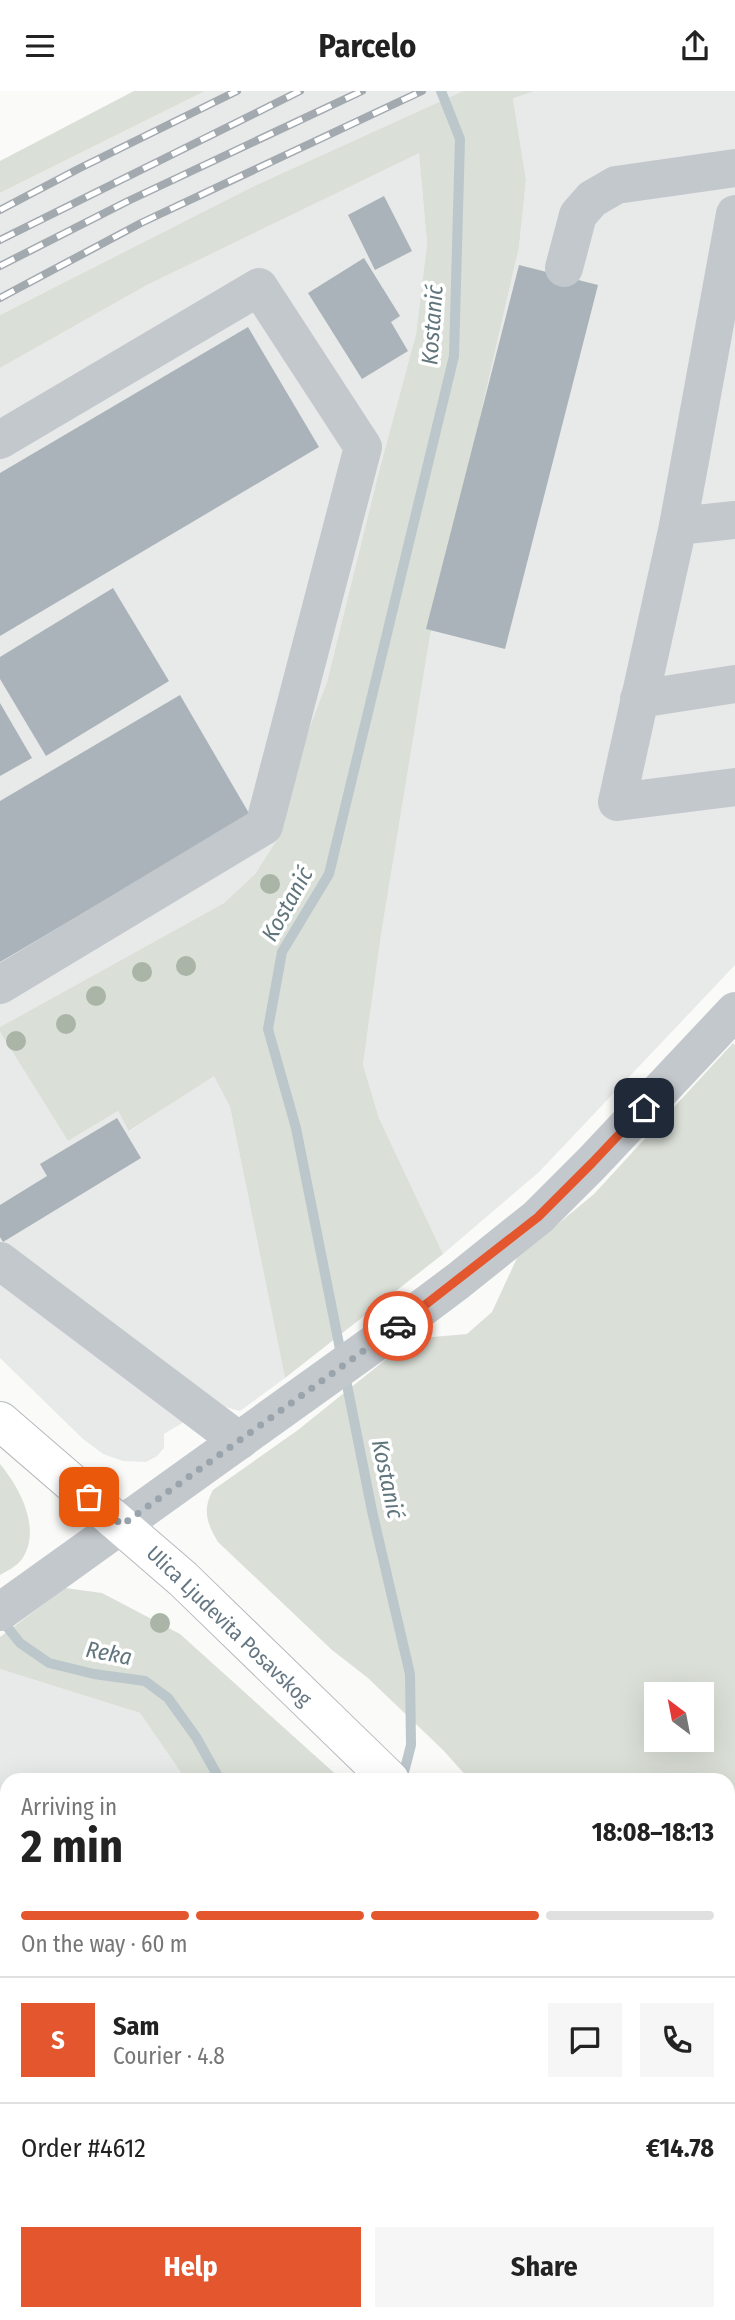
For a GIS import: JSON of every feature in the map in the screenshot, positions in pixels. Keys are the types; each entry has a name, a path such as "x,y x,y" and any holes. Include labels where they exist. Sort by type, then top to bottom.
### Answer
{"main road":[{"name":"Ulica Ljudevita Posavskog","path":"0,1421 183,1579 383,1773"}],"street":[{"path":"564,268 578,215 592,199 617,185 735,169"},
{"path":"735,214 719,382 678,526 617,802 735,787"},
{"path":"0,440 259,287 363,447 264,826 0,985"},
{"path":"678,526 735,520"},
{"path":"639,699 735,684"},
{"path":"0,1612 386,1335 458,1282 538,1217 735,1011"},
{"path":"0,1261 239,1441"}],"shaded area":[{"path":"134,91 205,91 0,193 0,161"},
{"path":"205,91 463,91 252,187 0,315 0,193"},
{"path":"463,91 535,91 513,98 526,180 519,247 430,636 381,935 363,1065 379,1118 443,1254 285,1378 230,1107 214,1076 129,1131 118,1111 68,1141 0,1032 0,1027 224,903 255,874 280,835 297,760 327,682 416,334 427,244 419,153 147,285 0,368 0,315 252,187"},
{"path":"535,91 735,91 735,965 539,1172 443,1254 379,1118 363,1065 381,935 430,636 519,247 526,180 513,97"},
{"path":"419,152 427,244 416,334 327,682 297,760 280,835 255,874 224,903 0,1027 0,368 147,285"},
{"path":"0,1032 68,1141 118,1111 130,1131 214,1075 230,1107 285,1378 240,1411 214,1404 164,1434 164,1448 146,1462 123,1461 103,1454 83,1439 0,1358"},
{"path":"733,1043 735,1773 464,1773 368,1678 332,1650 218,1542 211,1529 207,1510 213,1490 298,1430 405,1344 421,1338 467,1334 492,1312 517,1258 594,1194"},
{"path":"0,1464 21,1497 30,1535 22,1559 0,1575"},
{"path":"65,1588 102,1593 180,1634 334,1773 181,1773 140,1713 0,1669 0,1637"},
{"path":"0,1669 140,1713 181,1773 0,1773"}],"building":[{"path":"384,196 412,251 375,270 348,215"},
{"path":"364,258 400,316 391,322 408,351 362,379 308,293"},
{"path":"519,265 598,285 505,649 426,629"},
{"path":"248,327 319,447 0,636 0,473"},
{"path":"113,588 169,681 46,756 0,679 0,657"},
{"path":"180,695 250,815 0,962 0,801"},
{"path":"0,703 32,758 0,776"},
{"path":"117,1118 141,1158 3,1242 0,1237 0,1205 47,1176 40,1164"}],"waterway":[{"name":"Kostanić","path":"342,1359 296,1128 268,1029 282,952 329,874 454,356 460,139 441,91"},
{"name":"Kostanić","path":"345,1375 372,1511 410,1674 411,1745 404,1773"},
{"name":"Reka","path":"0,1618 20,1643 49,1663 94,1674 145,1681 168,1698 196,1737 216,1773"}],"railway":[{"path":"0,210 237,91"},
{"path":"0,240 300,91"},
{"path":"0,266 128,201 362,91"},
{"path":"0,298 141,223 422,91"}],"way so far":[{"path":"89,1497 122,1525 398,1326"}],"route":[{"path":"398,1326 458,1282 538,1217 644,1108"}]}
